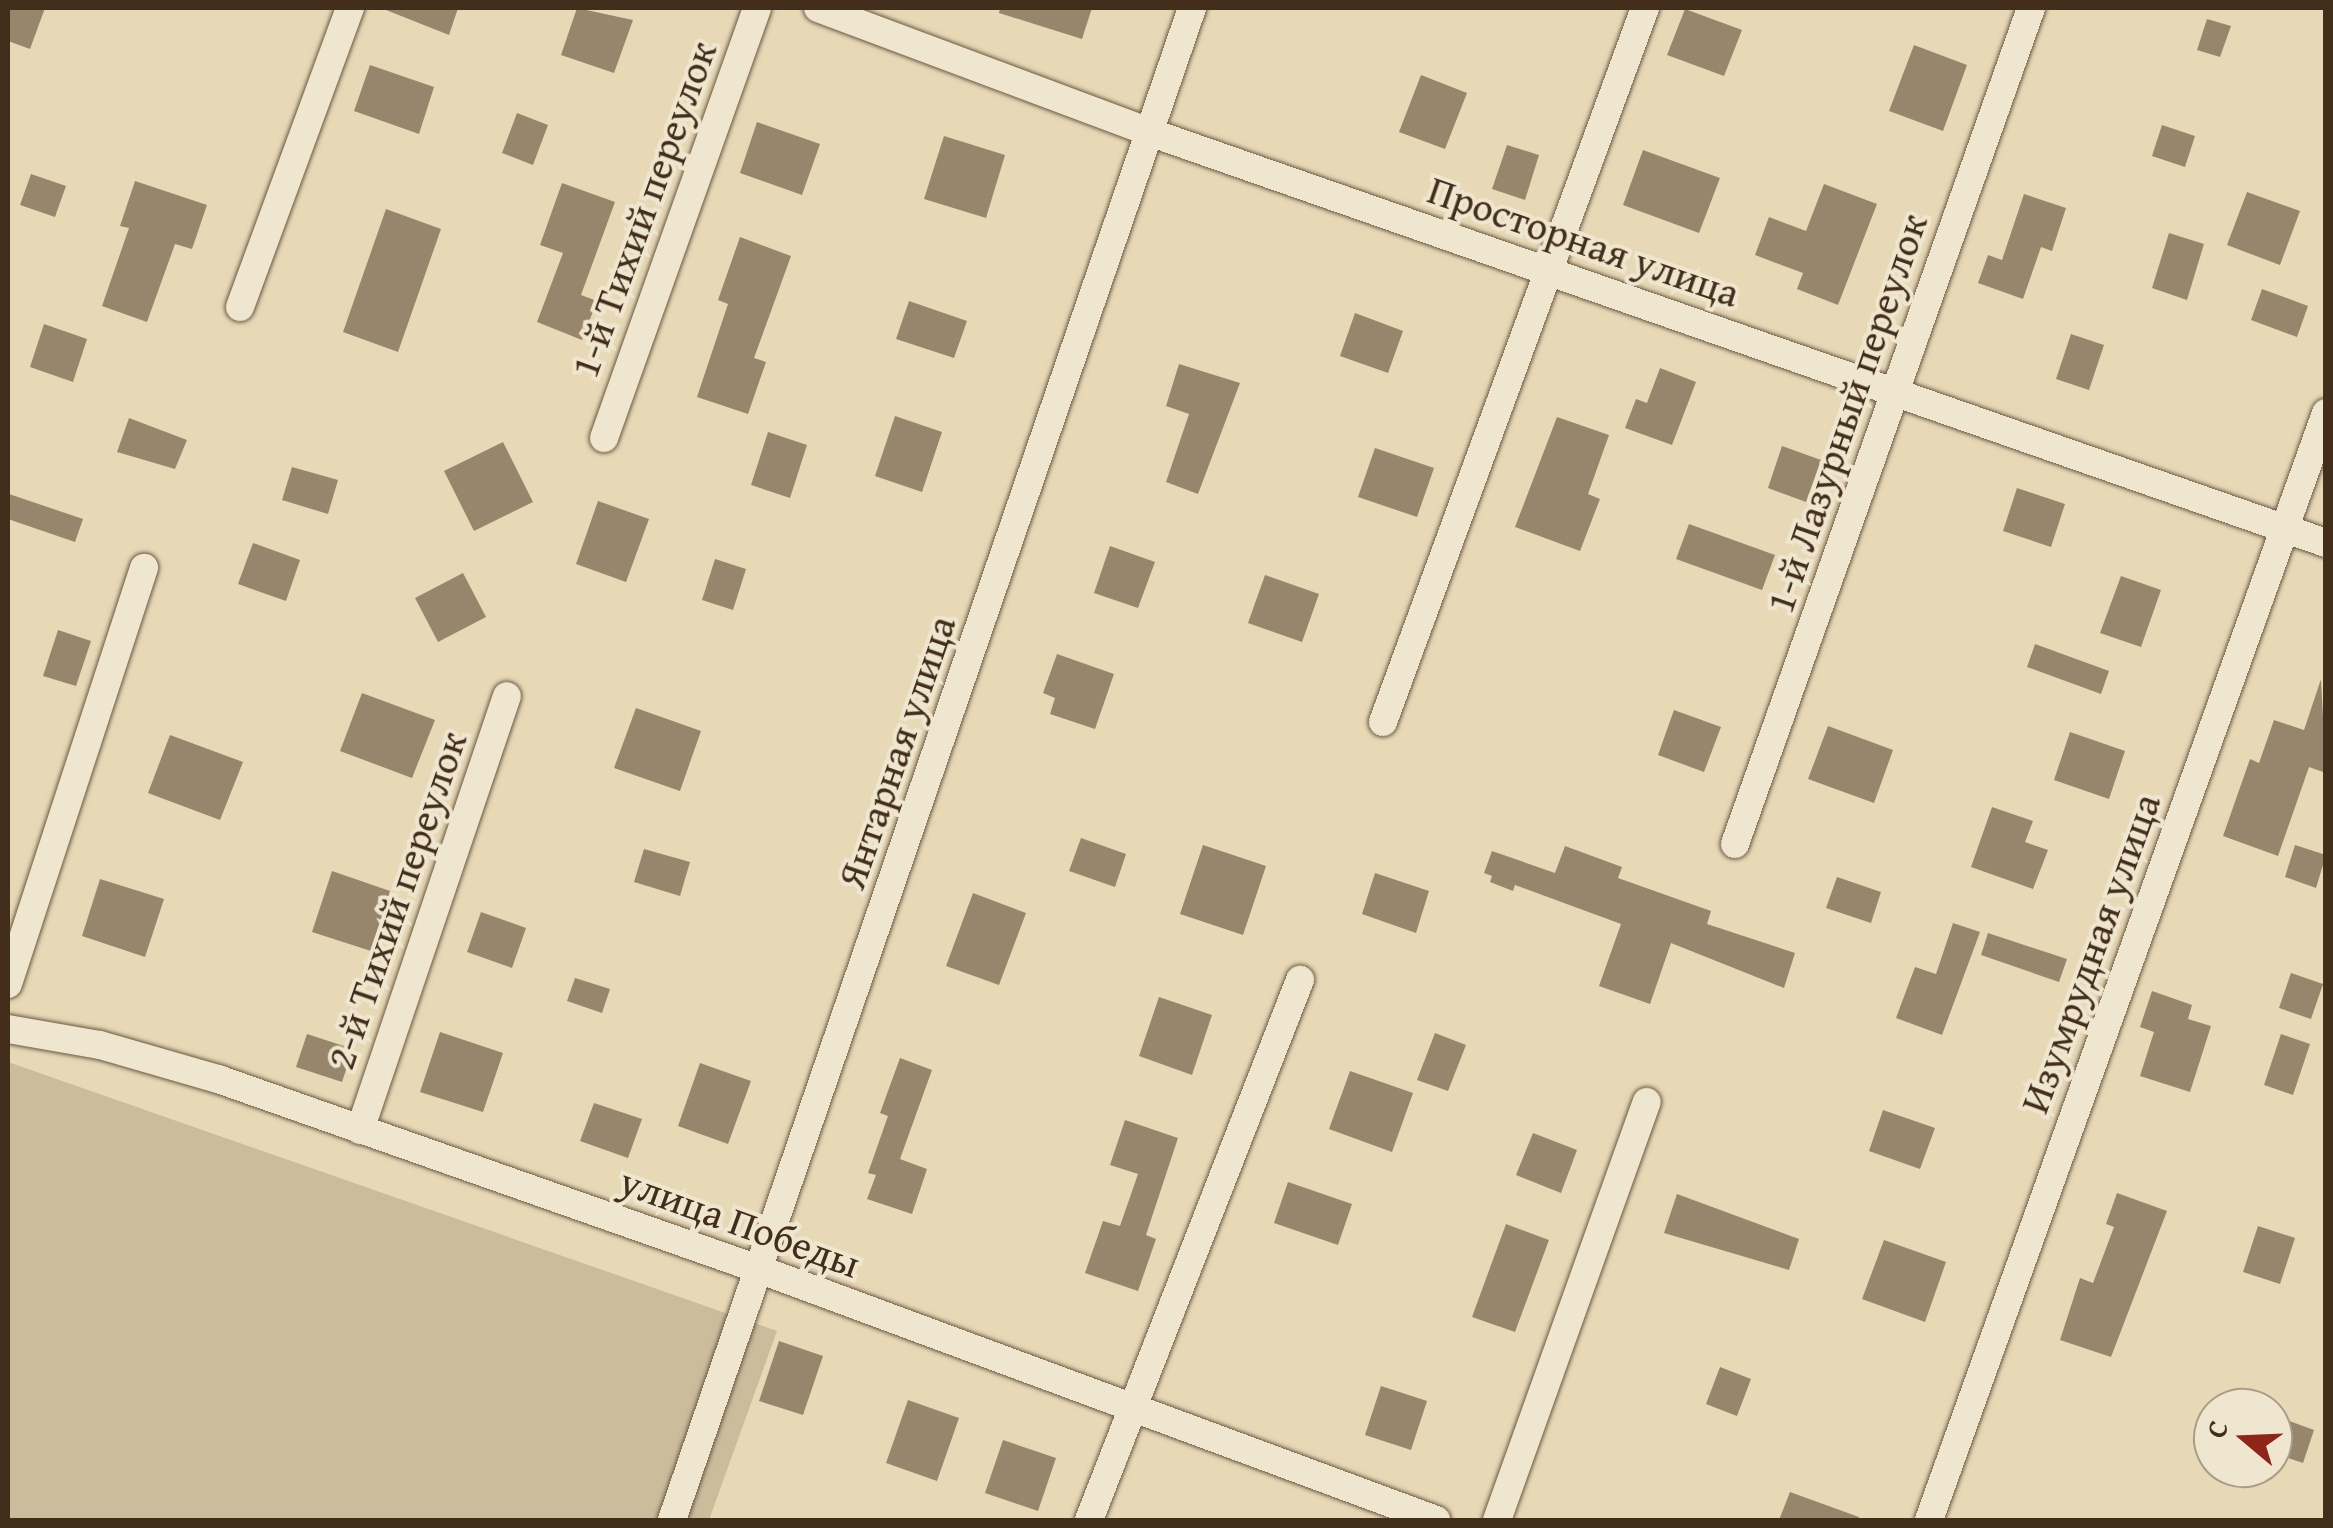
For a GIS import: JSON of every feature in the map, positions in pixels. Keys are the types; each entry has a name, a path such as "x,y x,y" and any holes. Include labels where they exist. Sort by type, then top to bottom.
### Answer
{"street":[{"path":"240,307 350,8"},
{"name":"1-й Тихий переулок","path":"604,438 757,8"},
{"name":"Просторная улица","path":"818,8 1148,132 2326,543"},
{"name":"Янтарная улица","path":"672,1520 1192,8"},
{"path":"1383,722 1645,8"},
{"name":"1-й Лазурный переулок","path":"1735,844 2030,8"},
{"name":"Изумрудная улица","path":"1929,1520 2326,413"},
{"path":"8,984 144,568"},
{"name":"2-й Тихий переулок","path":"360,1130 507,696"},
{"path":"1089,1520 1300,980"},
{"name":"улица Победы","path":"8,1029 168,1065 360,1130 761,1270 1130,1410 1436,1520"},
{"path":"1497,1520 1647,1102"}],"shaded area":[{"path":"8,1062 777,1331 709,1520 8,1520"}],"building":[{"path":"8,8 45,8 30,49 8,41"},
{"path":"381,8 458,8 449,35"},
{"path":"577,8 633,20 614,73 561,55"},
{"path":"1000,8 1092,8 1082,39 999,13"},
{"path":"1685,9 1742,30 1724,76 1667,55"},
{"path":"2207,19 2231,26 2220,57 2197,50"},
{"path":"1914,45 1967,65 1943,131 1889,111"},
{"path":"370,65 434,87 419,134 354,111"},
{"path":"1421,75 1467,93 1445,149 1399,132"},
{"path":"517,113 548,125 533,165 502,153"},
{"path":"757,122 820,144 802,195 740,173"},
{"path":"2162,125 2195,136 2185,167 2152,156"},
{"path":"944,136 1005,155 986,218 924,199"},
{"path":"1507,145 1539,155 1525,200 1492,189"},
{"path":"1643,150 1720,178 1699,233 1623,205"},
{"path":"31,174 66,186 55,217 20,205"},
{"path":"135,181 207,205 192,249 175,244 147,322 102,306 129,228 120,226"},
{"path":"562,183 615,202 581,295 597,301 582,340 537,322 563,253 540,245"},
{"path":"1824,184 1877,204 1838,305 1797,289 1803,273 1755,255 1769,217 1806,231"},
{"path":"2247,192 2300,211 2280,265 2227,245"},
{"path":"2024,194 2066,208 2052,251 2041,247 2023,299 1978,283 1988,255 2002,260"},
{"path":"386,209 441,229 398,352 343,332"},
{"path":"2169,233 2204,244 2187,300 2152,288"},
{"path":"740,237 791,256 754,358 766,362 748,414 697,397 728,304 718,300"},
{"path":"2262,289 2308,306 2297,337 2251,320"},
{"path":"909,301 967,321 954,358 896,339"},
{"path":"1355,313 1403,331 1388,373 1340,356"},
{"path":"44,324 87,339 73,382 30,367"},
{"path":"2071,334 2104,345 2089,390 2056,379"},
{"path":"1179,364 1240,383 1198,494 1166,482 1189,414 1166,406"},
{"path":"1660,368 1696,382 1672,445 1625,428 1636,399 1647,403"},
{"path":"895,416 942,432 922,492 875,476"},
{"path":"1557,417 1609,435 1588,494 1600,499 1580,551 1515,527"},
{"path":"129,418 187,440 175,469 117,452"},
{"path":"768,432 807,445 790,498 751,485"},
{"path":"503,442 533,502 474,531 444,471"},
{"path":"1782,446 1821,460 1806,502 1768,488"},
{"path":"1375,448 1434,468 1417,517 1358,497"},
{"path":"292,467 338,480 328,514 282,500"},
{"path":"2017,488 2065,504 2051,547 2003,531"},
{"path":"9,494 83,519 75,542 8,519"},
{"path":"598,501 649,519 626,582 576,564"},
{"path":"1689,524 1775,555 1762,590 1676,559"},
{"path":"253,543 300,560 286,601 238,584"},
{"path":"1110,546 1155,562 1138,608 1094,593"},
{"path":"715,559 746,569 733,610 702,600"},
{"path":"463,573 486,617 438,642 415,598"},
{"path":"1265,575 1319,594 1302,642 1248,623"},
{"path":"2121,576 2161,590 2141,647 2100,633"},
{"path":"58,630 91,641 76,686 43,676"},
{"path":"2035,644 2109,671 2101,694 2027,667"},
{"path":"1057,654 1114,674 1095,729 1050,714 1055,698 1043,693"},
{"path":"2321,679 2326,773 2309,767 2278,856 2223,836 2250,759 2259,763 2274,720 2304,730"},
{"path":"362,693 435,720 412,778 340,751"},
{"path":"636,708 701,731 680,791 614,768"},
{"path":"1674,710 1721,727 1704,772 1658,755"},
{"path":"1828,726 1893,750 1874,803 1808,779"},
{"path":"2070,732 2125,751 2109,799 2054,780"},
{"path":"170,735 243,762 220,820 148,793"},
{"path":"1992,807 2033,821 2025,842 2048,850 2033,889 1971,867"},
{"path":"1081,838 1126,854 1115,887 1069,871"},
{"path":"1203,845 1266,866 1243,935 1180,914"},
{"path":"2295,845 2326,855 2316,888 2285,877"},
{"path":"1565,846 1622,867 1618,878 1711,911 1707,924 1795,953 1784,988 1671,943 1650,1004 1599,986 1621,924 1515,885 1513,891 1490,882 1492,876 1484,873 1492,851 1555,873"},
{"path":"644,849 690,862 680,896 634,882"},
{"path":"332,871 390,891 371,951 312,932"},
{"path":"1375,873 1429,891 1416,933 1362,914"},
{"path":"1837,877 1881,892 1871,923 1826,908"},
{"path":"100,879 164,899 145,957 82,936"},
{"path":"973,893 1026,913 999,985 946,966"},
{"path":"481,912 526,928 512,968 467,952"},
{"path":"1953,923 1980,932 1942,1035 1896,1018 1915,967 1936,974"},
{"path":"1988,933 2067,959 2059,982 1981,955"},
{"path":"2291,973 2323,984 2311,1019 2279,1008"},
{"path":"575,978 610,989 602,1013 567,1001"},
{"path":"2152,991 2192,1005 2188,1019 2211,1026 2190,1092 2140,1076 2154,1032 2140,1027"},
{"path":"1159,997 1212,1015 1192,1075 1139,1056"},
{"path":"440,1032 503,1053 483,1112 420,1092"},
{"path":"1435,1033 1466,1045 1448,1091 1417,1080"},
{"path":"307,1034 353,1049 342,1082 296,1067"},
{"path":"2281,1034 2310,1044 2293,1095 2264,1085"},
{"path":"900,1058 932,1070 900,1159 927,1169 912,1214 867,1199 876,1175 868,1173 888,1116 880,1113"},
{"path":"700,1063 751,1081 728,1144 678,1126"},
{"path":"1350,1071 1413,1093 1392,1152 1329,1129"},
{"path":"594,1103 642,1119 628,1158 580,1141"},
{"path":"1883,1110 1935,1128 1920,1169 1869,1151"},
{"path":"1125,1120 1178,1138 1146,1235 1156,1239 1138,1291 1085,1273 1103,1221 1120,1226 1138,1174 1110,1165"},
{"path":"1533,1133 1577,1150 1561,1193 1516,1175"},
{"path":"1288,1182 1352,1204 1338,1245 1274,1223"},
{"path":"2117,1193 2167,1211 2111,1357 2060,1340 2080,1278 2093,1283 2114,1227 2106,1224"},
{"path":"1677,1194 1799,1239 1789,1270 1664,1233"},
{"path":"1506,1224 1549,1240 1515,1332 1472,1317"},
{"path":"2258,1226 2295,1238 2280,1284 2243,1272"},
{"path":"1884,1240 1946,1262 1925,1322 1862,1299"},
{"path":"779,1341 823,1356 803,1415 759,1401"},
{"path":"1720,1367 1751,1379 1737,1416 1706,1404"},
{"path":"1381,1386 1427,1401 1411,1450 1365,1435"},
{"path":"908,1400 959,1418 937,1481 886,1463"},
{"path":"2293,1422 2314,1430 2303,1463 2293,1460"},
{"path":"1003,1440 1056,1458 1038,1511 985,1493"},
{"path":"1790,1492 1859,1517 1858,1520 1779,1520"}]}
